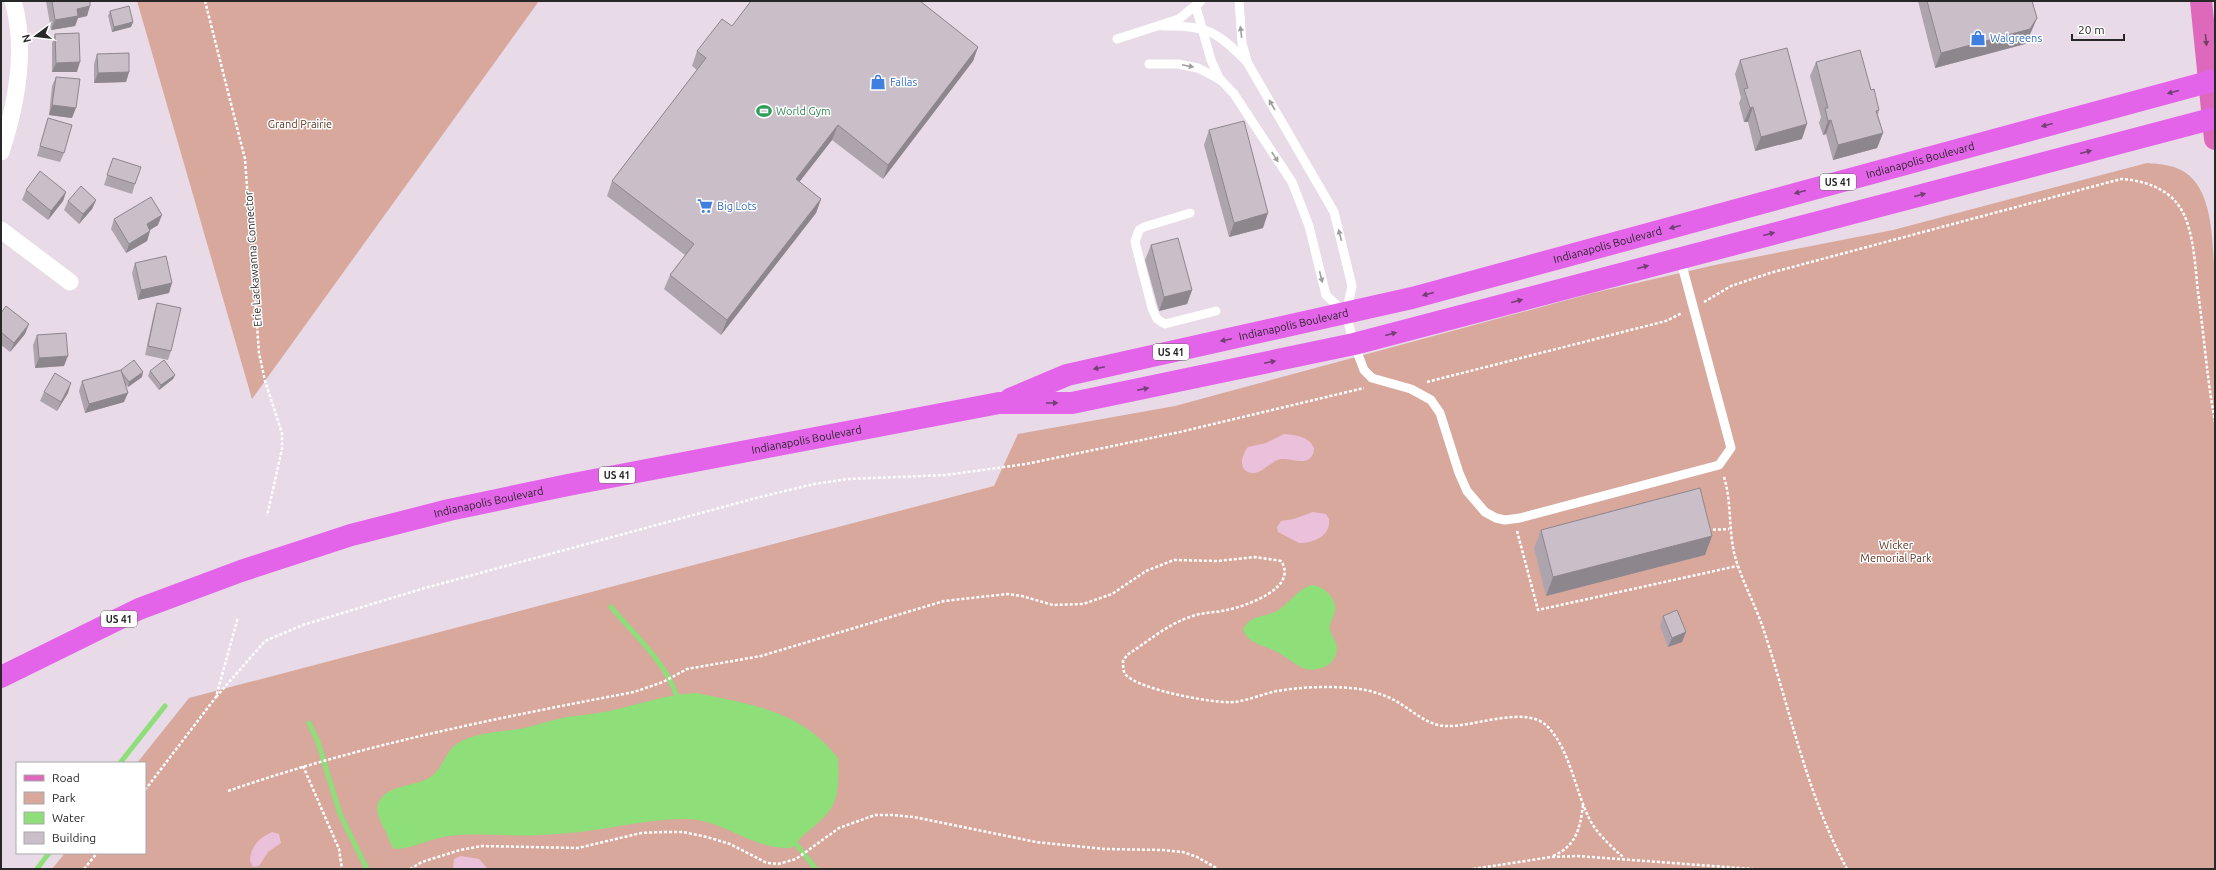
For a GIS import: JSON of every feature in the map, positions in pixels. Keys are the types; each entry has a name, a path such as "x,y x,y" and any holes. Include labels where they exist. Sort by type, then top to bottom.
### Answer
{"highway":[{"name":"Indianapolis Boulevard","path":"999,403 1067,375 1346,314 1412,298 2213,81"},
{"name":"Indianapolis Boulevard","path":"1,677 139,609 241,571 351,534 449,510 560,486 999,403 1072,403 1354,344 1680,258 2214,125"}],"main road":[{"path":"2201,1 2213,81 2214,125"}],"street":[{"path":"2,1 17,23"},
{"path":"1,152 12,118 19,67 17,23 12,1"},
{"path":"1,230 70,282"}],"lane":[{"path":"1238,1 1242,43 1247,62"},
{"path":"1117,39 1163,26 1179,19 1199,4"},
{"path":"1199,4 1201,28 1221,80"},
{"path":"1163,26 1201,28 1216,34 1230,45 1247,62 1334,212 1352,286 1346,314 1354,344 1364,370 1372,378 1412,389 1431,400 1440,413 1459,473 1467,491 1485,512 1496,518 1514,518 1720,465 1731,448 1680,258"},
{"path":"1149,64 1188,66 1209,73 1221,80 1234,94 1292,182 1309,226 1326,295 1346,314"},
{"path":"1190,214 1149,225 1140,230 1137,235 1136,249 1152,308 1157,319 1165,324 1216,312"}],"path":[{"name":"Erie Lackawanna Connector","path":"205,1 246,159 259,354 265,381 282,433 282,449 267,516"},
{"path":"1423,382 1666,321 1693,308 1731,286 1770,273 2121,179 2136,179 2147,182 2168,195 2179,206 2185,218 2195,262 2215,422"},
{"path":"146,789 216,697 265,641 303,625 425,588 756,498 814,484 848,479 946,475 1026,464 1180,432 1350,390 1390,384"},
{"path":"1720,465 1728,492 1730,507 1729,529 1738,566 1765,634 1814,798 1834,844 1847,869"},
{"path":"1514,518 1538,610 1738,566"},
{"path":"1704,530 1729,529"},
{"path":"228,791 332,758 483,721 634,692 663,682 677,674 698,666 732,662 768,654 944,601 1007,594 1022,596 1053,605 1083,604 1112,594 1146,571 1174,560 1218,562 1255,557 1273,558 1281,561 1286,573 1284,579 1277,587 1249,603 1226,610 1190,617 1174,624 1127,655 1123,661 1125,674 1130,678 1152,688 1179,695 1222,702 1240,701 1277,691 1349,688 1381,694 1395,700 1431,724 1459,727 1507,718 1525,717 1537,720 1548,726 1557,739 1590,820 1598,833 1624,858"},
{"path":"216,697 238,617"},
{"path":"303,766 340,850 342,869"},
{"path":"1551,857 1564,851 1571,843 1581,822 1584,804"},
{"path":"410,869 422,862 460,850 482,846 578,848 641,833 662,832 683,832 707,837 730,844 767,863 785,863 796,859 839,828 876,815 914,817 1036,842 1105,849 1163,850 1183,852 1197,857 1218,869"},
{"path":"84,869 95,854"},
{"path":"1474,869 1551,857 1578,856 1624,858 1753,869"}],"green space":[{"name":"Grand Prairie","path":"137,1 539,1 252,399"},
{"name":"Wicker Memorial Park","path":"2147,163 2167,165 2182,170 2195,182 2202,194 2207,207 2210,222 2215,280 2215,869 52,869 64,854 146,854 146,762 138,762 189,698 994,486 1018,434 1175,406 1593,293 1715,265 1893,230"}],"sand":[{"path":"1284,434 1301,437 1309,441 1314,448 1311,457 1303,461 1284,459 1277,460 1255,473 1251,473 1244,469 1242,462 1248,447 1266,443"},
{"path":"1313,512 1326,514 1329,519 1327,530 1316,540 1299,543 1278,532 1277,527 1281,521 1294,519"},
{"path":"272,832 279,834 281,843 268,852 259,866 253,867 250,861 250,856 254,847 259,840"},
{"path":"461,856 479,859 488,869 453,869 454,859"}],"water":[{"path":"1311,585 1320,587 1328,593 1334,601 1335,611 1330,624 1330,629 1337,649 1335,657 1331,663 1312,670 1306,669 1277,652 1257,644 1248,638 1243,629 1251,620 1280,609 1298,593"},
{"path":"697,693 756,706 792,720 808,729 824,742 838,758 838,783 835,801 825,816 791,848 763,844 711,823 684,819 650,821 560,834 472,834 449,836 401,849 394,849 391,844 378,814 377,809 380,799 394,789 422,781 432,776 453,747 465,739 488,733 520,729 567,717 609,711 674,695"}],"building":[{"path":"52,1 90,1 90,6 77,9 78,16 55,20"},
{"path":"751,1 920,1 978,47 888,165 838,125 796,179 821,199 727,320 670,275 694,244 612,181 706,58 697,51 722,19 732,26"},
{"name":"Walgreens","path":"1927,1 2032,1 2037,18 2030,29 1941,53"},
{"path":"129,6 133,22 114,27 110,11"},
{"path":"79,33 80,62 56,63 55,34"},
{"path":"1787,48 1807,124 1761,137 1753,107 1750,108 1744,89 1748,88 1740,60"},
{"path":"1860,50 1871,90 1874,89 1879,110 1876,111 1883,133 1838,145 1831,120 1828,121 1825,108 1828,108 1816,62"},
{"path":"129,53 129,72 98,73 97,54"},
{"path":"56,77 80,79 76,108 52,105"},
{"path":"48,118 72,125 64,153 40,146"},
{"path":"1244,121 1268,213 1234,223 1209,130"},
{"path":"113,158 141,167 135,184 107,175"},
{"path":"40,171 66,192 51,211 26,190"},
{"path":"81,186 96,200 83,214 68,201"},
{"path":"151,197 162,215 147,224 150,231 129,244 114,219"},
{"path":"1178,238 1192,290 1164,297 1151,245"},
{"path":"166,256 172,283 141,290 135,263"},
{"path":"157,303 181,308 171,351 148,346"},
{"path":"6,306 29,324 14,343 1,332 1,313"},
{"path":"66,333 68,356 39,358 37,335"},
{"path":"134,360 143,372 129,382 121,370"},
{"path":"164,360 175,375 161,385 150,371"},
{"path":"121,370 128,393 89,404 82,381"},
{"path":"55,373 71,383 61,402 44,392"},
{"path":"1700,488 1712,536 1553,577 1541,530"},
{"path":"1677,610 1686,632 1672,638 1663,616"}],"waterway":[{"path":"611,607 657,659 671,682 676,694"},
{"path":"121,762 165,706"},
{"path":"309,723 318,742 340,814 367,869"},
{"path":"796,844 816,869"},
{"path":"37,869 48,854"}],"place":[{"name":"Walgreens","path":"1978,38"},
{"name":"Fallas","path":"878,82"},
{"name":"World Gym","path":"764,111"},
{"name":"Big Lots","path":"705,206"}]}
